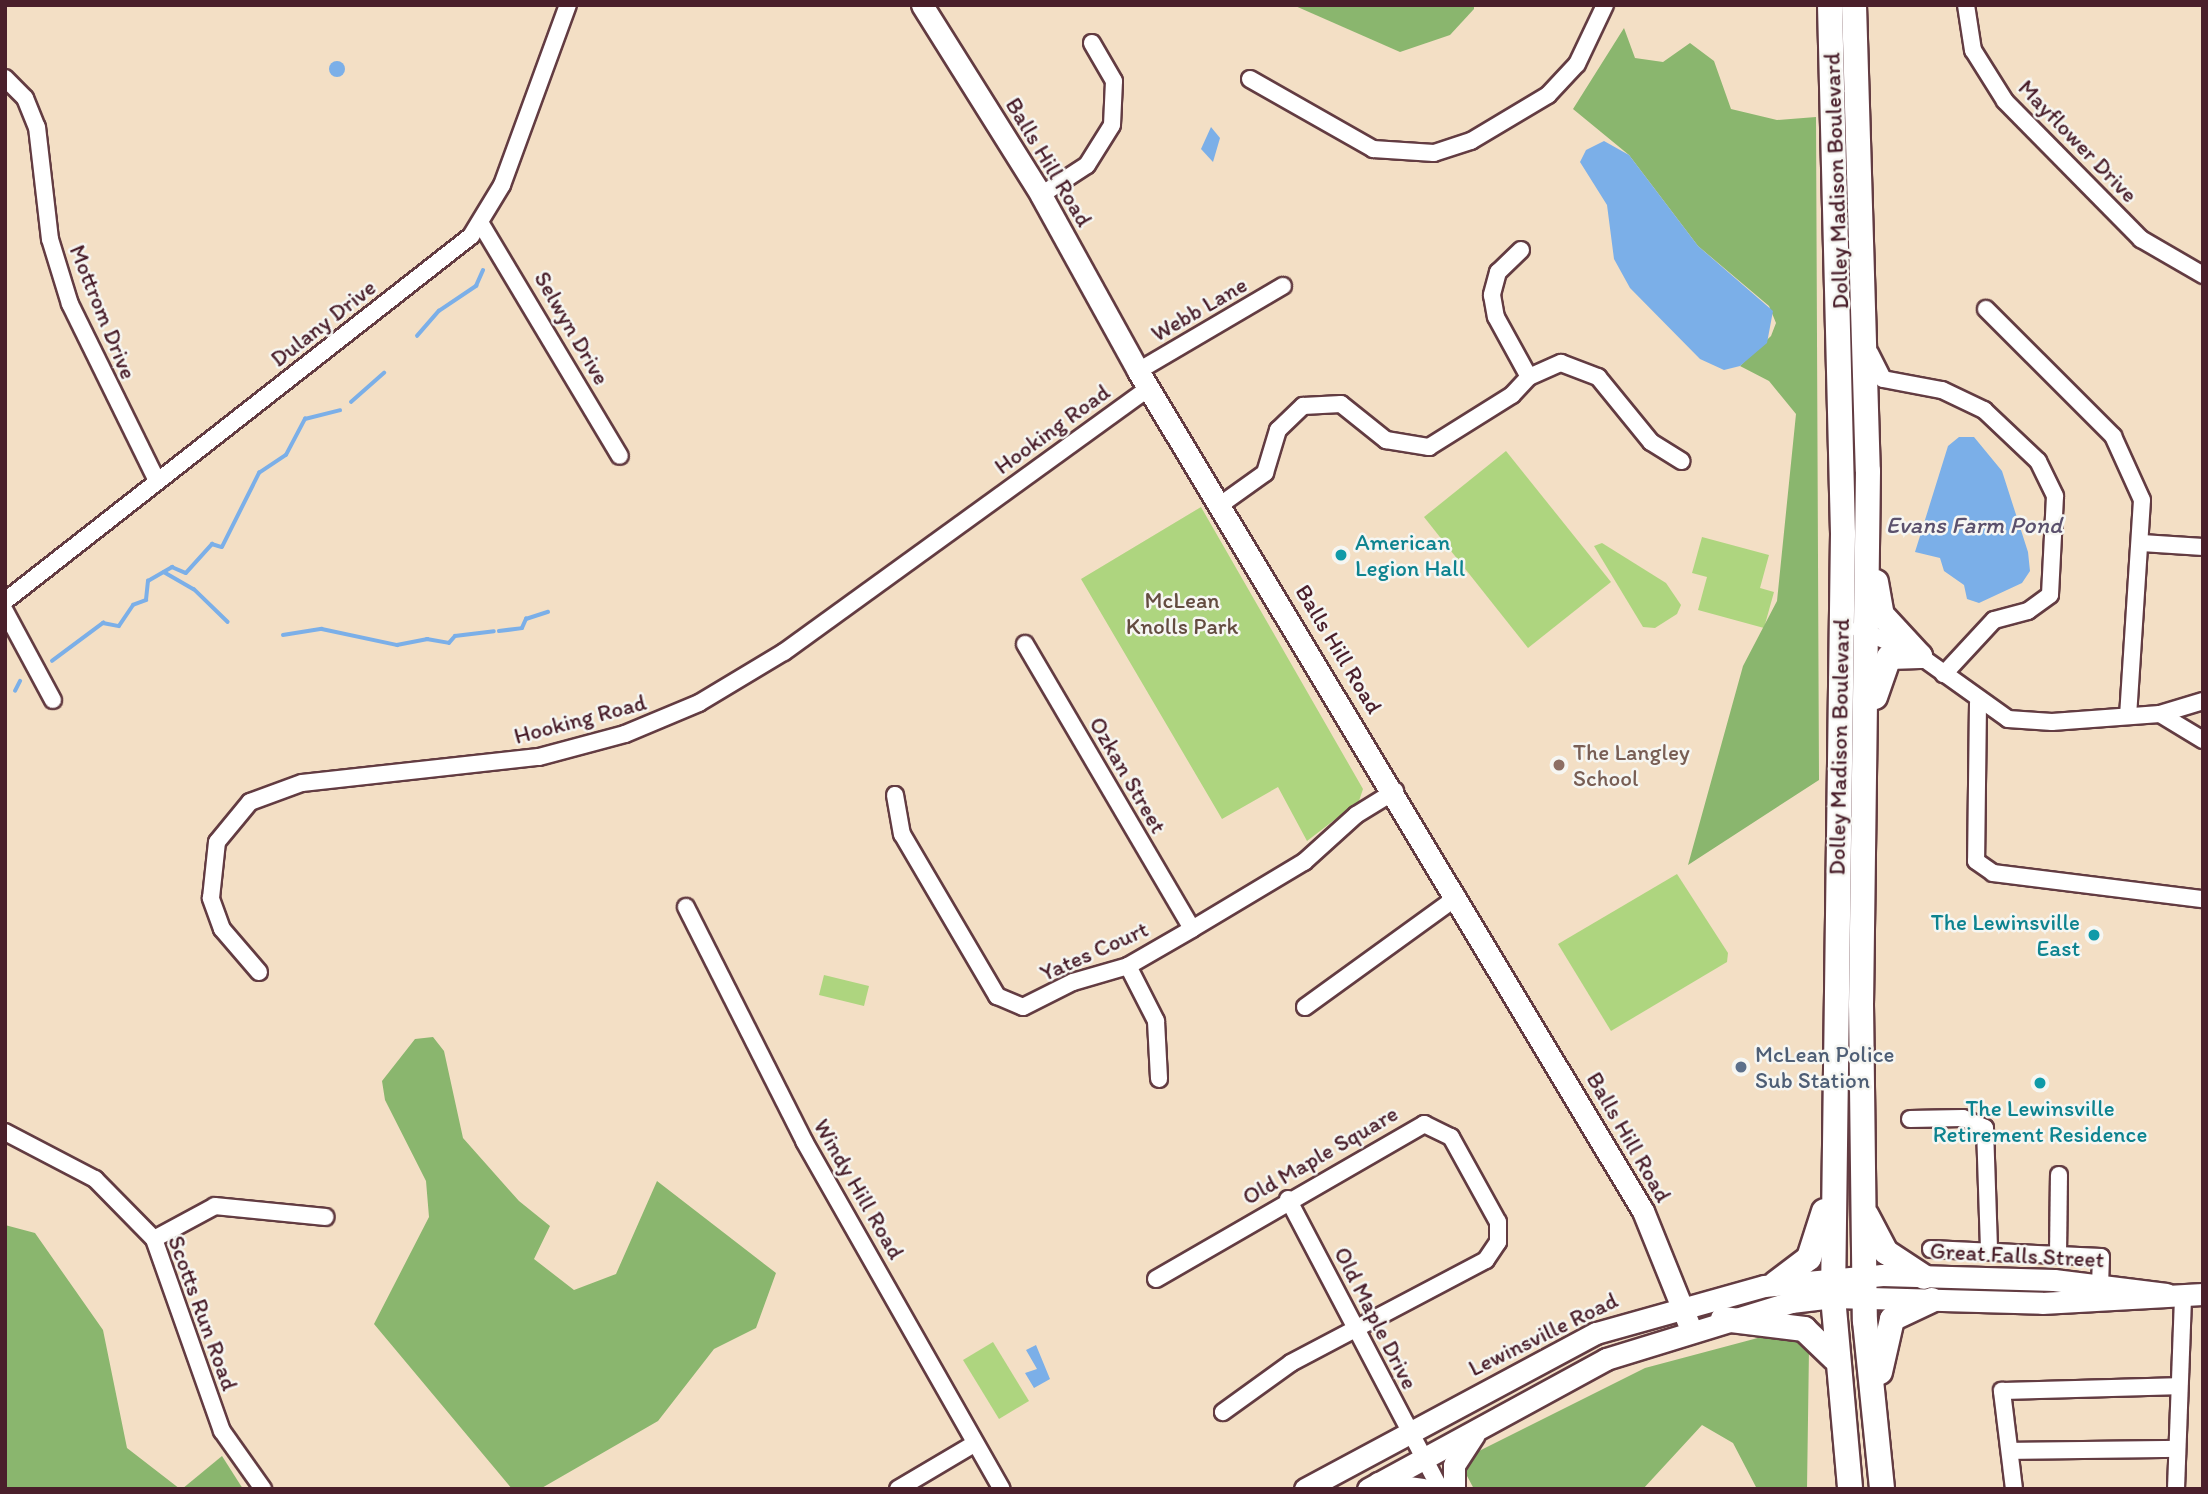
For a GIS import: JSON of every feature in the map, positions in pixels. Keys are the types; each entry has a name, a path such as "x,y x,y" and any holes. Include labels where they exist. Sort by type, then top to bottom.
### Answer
{"main road":[{"name":"Balls Hill Road","path":"922,5 1041,195 1143,379 1223,503 1643,1211 1684,1304 1691,1330"},
{"name":"Dolley Madison Boulevard","path":"1830,5 1841,370 1833,1286 1834,1358 1850,1489"},
{"name":"Dolley Madison Boulevard","path":"1854,5 1868,500 1864,771 1864,1286 1874,1432 1882,1489"},
{"path":"1868,500 1878,605 1920,656"},
{"path":"1864,771 1879,672 1895,653 1920,656"},
{"path":"1776,1283 1802,1266 1814,1249 1834,1169"},
{"path":"1864,1208 1886,1252 1924,1277"},
{"name":"Great Falls Street","path":"1864,1286 1924,1277 2100,1285 2184,1294"},
{"name":"Lewinsville Road","path":"1305,1489 1408,1431 1596,1333 1684,1304 1776,1283 1864,1286"},
{"name":"Lewinsville Road","path":"1373,1486 1606,1359 1723,1319 1833,1286"},
{"name":"Great Falls Street","path":"1864,1286 1932,1300 2042,1303 2184,1294"},
{"path":"1874,1432 1887,1327 1901,1312 1932,1300"},
{"path":"1723,1319 1804,1329 1834,1358"},
{"path":"1454,1489 1454,1465 1475,1432"},
{"path":"1373,1486 1423,1489"}],"street":[{"name":"Dulany Drive","path":"5,601 156,479 481,225 502,185 568,5"},
{"path":"1250,79 1363,145 1394,154 1434,153 1471,141 1548,95 1577,64 1605,5"},
{"name":"Mayflower Drive","path":"1966,5 1973,50 2005,101 2141,239 2203,275"},
{"path":"1041,195 1087,165 1112,125 1114,81 1092,43"},
{"name":"Mottrom Drive","path":"5,78 25,98 37,127 50,239 70,304 156,479"},
{"name":"Selwyn Drive","path":"481,225 620,456"},
{"path":"1521,250 1497,272 1492,295 1496,317 1529,377"},
{"name":"Webb Lane","path":"1143,379 1283,286"},
{"path":"1986,309 2113,436 2142,500 2142,543 2129,715"},
{"path":"1863,332 1883,379 1942,390 1984,410 2038,461 2055,496 2050,595 2028,611 1994,620 1944,674"},
{"path":"1223,503 1265,473 1279,430 1303,406 1341,404 1386,440 1429,447 1512,395 1529,377 1561,363 1583,366 1617,396 1651,442 1681,461"},
{"name":"Hooking Road","path":"259,972 222,929 211,898 217,842 250,802 302,783 539,757 664,719 784,652 1143,379"},
{"path":"2142,543 2203,547"},
{"path":"5,611 52,700"},
{"path":"1840,622 1920,656 1978,703 2025,722 2160,714 2203,701"},
{"name":"Ozkan Street","path":"1025,644 1192,929"},
{"path":"1978,703 1976,861 1993,873 2203,899"},
{"path":"2160,714 2203,740"},
{"name":"Yates Court","path":"895,795 902,834 1005,1003 1031,1004 1073,982 1128,965 1192,929 1304,862 1356,816 1395,791"},
{"path":"1305,1007 1457,897"},
{"name":"Windy Hill Road","path":"686,906 804,1141 1002,1489"},
{"path":"1128,965 1156,1021 1159,1079"},
{"path":"1910,1119 1963,1118 1985,1128 1989,1251"},
{"name":"Old Maple Square","path":"1156,1279 1288,1199 1424,1124 1451,1137 1498,1222 1498,1242 1486,1260 1356,1328 1223,1412"},
{"name":"Scotts Run Road","path":"5,1132 95,1179 154,1239 222,1431 263,1489"},
{"path":"2057,1255 2059,1175"},
{"name":"Old Maple Drive","path":"1288,1199 1440,1489"},
{"path":"154,1239 215,1206 326,1217"},
{"path":"1931,1249 2101,1257 2100,1285"},
{"path":"2176,1489 2176,1386 2184,1294"},
{"path":"2014,1489 2002,1391 2176,1386"},
{"path":"898,1489 974,1444"},
{"path":"2010,1451 2176,1449"}],"green space":[{"path":"1293,5 1474,5 1474,9 1450,35 1400,52"},
{"path":"1624,28 1635,58 1663,62 1690,43 1714,61 1731,109 1777,120 1816,117 1819,780 1688,865 1743,666 1777,601 1796,414 1769,381 1740,366 1771,336 1776,323 1769,306 1698,246 1629,155 1573,109"},
{"path":"1506,451 1611,582 1528,648 1424,517"},
{"name":"McLean Knolls Park","path":"1201,507 1363,789 1359,801 1307,841 1278,787 1222,819 1081,579"},
{"path":"1702,537 1769,555 1760,588 1774,592 1764,628 1698,610 1707,577 1692,573"},
{"path":"1602,543 1666,583 1681,605 1677,614 1655,628 1643,627 1594,546"},
{"path":"1677,874 1728,953 1727,962 1611,1031 1558,944"},
{"path":"824,975 869,986 864,1006 819,995"},
{"path":"433,1037 444,1051 463,1138 519,1201 550,1226 534,1259 574,1290 616,1274 657,1181 776,1273 756,1328 714,1349 658,1421 540,1489 512,1489 374,1324 429,1217 426,1181 385,1100 382,1081 415,1039"},
{"path":"5,1225 35,1233 103,1330 127,1448 180,1489 5,1489"},
{"path":"1769,1335 1792,1337 1809,1349 1807,1489 1757,1489 1733,1443 1702,1425 1643,1489 1474,1489 1459,1461 1645,1368"},
{"path":"993,1342 1029,1401 999,1419 963,1360"},
{"path":"222,1456 243,1489 182,1489"}],"water":[{"path":"334,61 340,61 345,69 343,75 334,77 329,72 329,66"},
{"path":"1211,127 1220,138 1213,162 1201,149"},
{"path":"1604,141 1629,155 1698,246 1773,311 1767,343 1740,366 1724,370 1700,359 1630,288 1614,259 1607,205 1580,162 1586,150"},
{"name":"Evans Farm Pond","path":"1959,437 1974,437 2002,471 2028,552 2030,571 2022,583 1979,603 1967,599 1964,585 1944,571 1940,558 1915,552 1948,446"},
{"path":"1036,1345 1050,1379 1034,1388 1025,1373 1037,1369 1026,1350"}],"waterway":[{"path":"417,336 439,311 476,286 483,270"},
{"path":"351,402 384,373"},
{"path":"52,661 103,623 119,626 133,605 146,600 148,581 172,567 186,573 212,544 222,547 259,473 286,455 305,419 340,410"},
{"path":"164,572 194,589 228,622"},
{"path":"499,631 522,628 526,619 548,612"},
{"path":"283,635 322,629 397,645 427,639 449,643 455,636 494,631"},
{"path":"15,691 20,681"}],"place":[{"name":"American Legion Hall","path":"1341,555"},
{"name":"The Langley School","path":"1559,765"},
{"name":"The Lewinsville East","path":"2094,935"},
{"name":"McLean Police Sub Station","path":"1741,1067"},
{"name":"The Lewinsville Retirement Residence","path":"2040,1083"}]}
